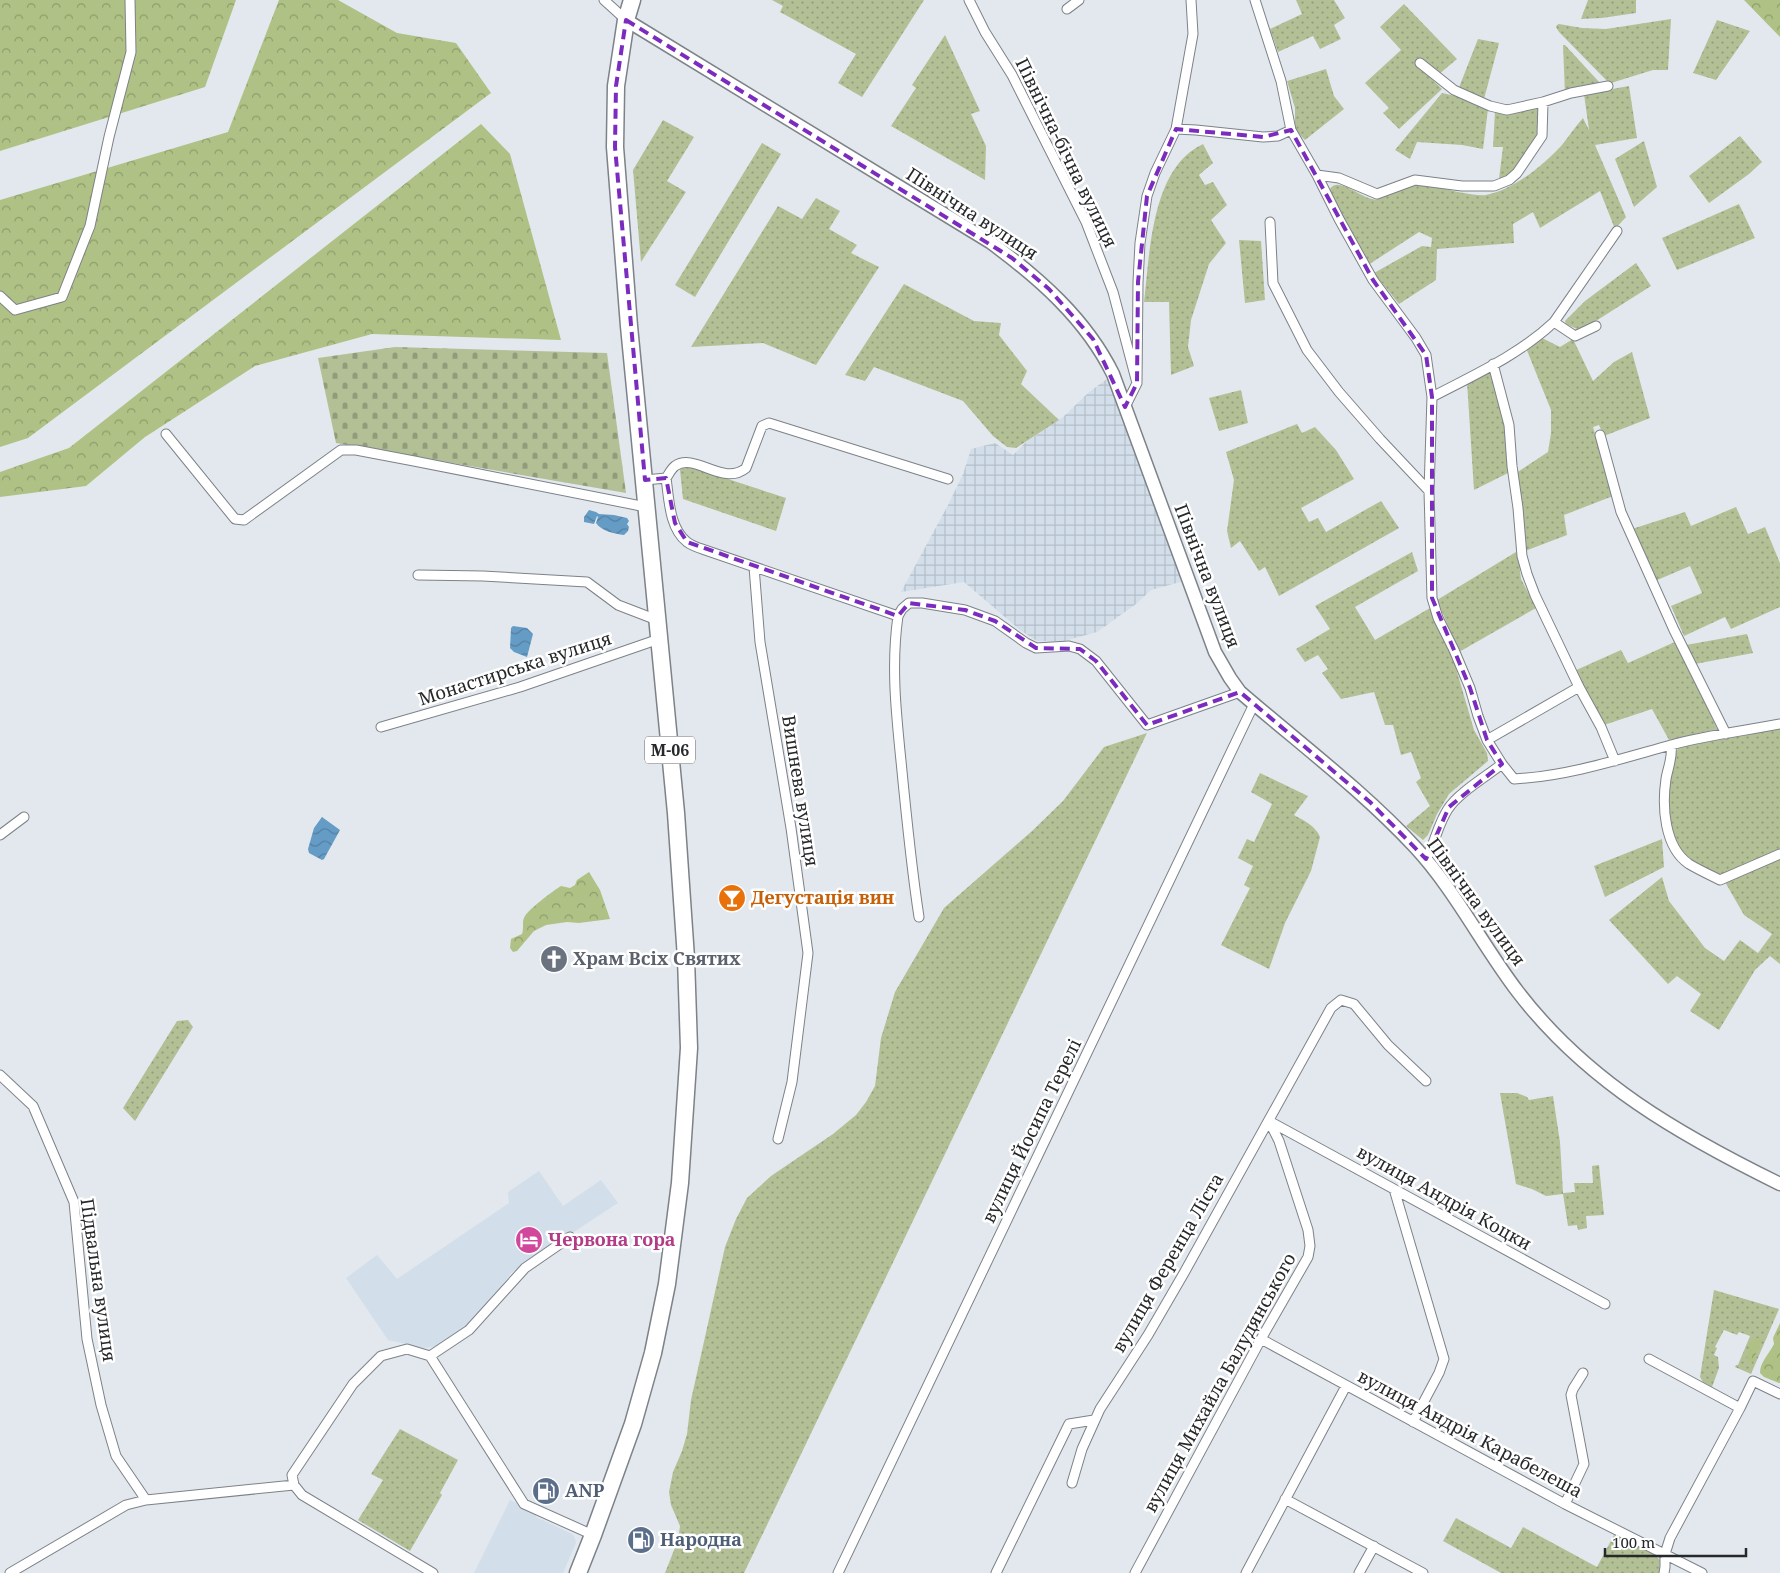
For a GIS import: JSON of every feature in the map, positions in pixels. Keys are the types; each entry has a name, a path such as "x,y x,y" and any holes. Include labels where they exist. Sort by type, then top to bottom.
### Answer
{"highway":[{"name":"М-06","path":"578,1573 633,1424 653,1353 667,1284 680,1183 687,1105 689,1048 686,958 676,813 629,326 615,147 616,86 626,20 632,0"}],"street":[{"path":"0,296 15,310 62,297 90,226 109,137 131,52 130,0"},
{"name":"Північна вулиця","path":"604,0 626,20 990,242 1049,289 1093,339 1113,374 1215,652 1240,692 1370,802 1426,858 1517,991 1542,1020 1597,1074 1680,1132 1780,1184"},
{"name":"Північна-бічна вулиця","path":"969,0 985,32 1012,75 1086,222 1113,292 1137,383"},
{"path":"1066,8 1079,0"},
{"name":"Північна-бічна вулиця","path":"1125,407 1137,383 1139,262 1147,196 1155,173 1176,129 1193,34 1191,0"},
{"path":"1255,0 1281,81 1291,130 1373,280 1426,354 1432,397 1429,491 1432,598 1438,618 1470,688 1487,740 1502,764 1514,779 1531,778 1615,761 1671,745 1780,724"},
{"path":"1420,63 1454,90 1490,106 1507,110 1543,102 1571,93 1608,86"},
{"path":"1317,175 1339,178 1377,194 1416,180 1462,186 1494,186 1509,180 1517,173 1542,136 1543,102"},
{"path":"1176,129 1263,137 1278,136 1291,130"},
{"path":"1270,222 1273,283 1306,350 1345,399 1429,491"},
{"path":"1432,397 1529,343 1554,322 1617,231"},
{"path":"1554,322 1575,336 1596,326"},
{"path":"1493,364 1509,426 1522,556 1535,595 1579,687 1601,727 1615,761"},
{"path":"898,616 693,545 681,536 671,511 666,478 671,470 677,465 682,464 694,464 717,472 734,474 741,472 746,468 762,426 769,424 948,479"},
{"path":"166,434 235,519 244,520 341,450 356,450 414,460 646,506"},
{"path":"1600,435 1621,512 1674,630 1726,734"},
{"path":"645,480 666,478"},
{"name":"Вишнева вулиця","path":"754,567 760,642 791,828 808,953 792,1082 778,1139"},
{"name":"Монастирська вулиця","path":"418,575 587,582 618,606 657,620"},
{"path":"919,917 909,852 895,706 893,663 898,616 902,609 909,604 922,603 965,610 995,621 1036,648 1069,646 1080,649 1096,661 1147,725 1240,692"},
{"name":"Монастирська вулиця","path":"381,727 520,688 659,640"},
{"path":"1487,740 1579,687"},
{"name":"вулиця Йосипа Терелі","path":"838,1573 1254,704"},
{"path":"1671,745 1672,752 1666,777 1665,799 1667,827 1675,850 1688,863 1720,880 1780,854"},
{"path":"1426,858 1433,845 1440,823 1449,807 1470,788 1502,764"},
{"path":"0,835 24,817"},
{"name":"вулиця Ференца Ліста","path":"1072,1483 1090,1421 1171,1296 1331,1008 1342,1000 1354,1004 1388,1045 1426,1081"},
{"name":"Підвальна вулиця","path":"0,1075 33,1106 74,1202 87,1339 101,1405 116,1456 146,1500"},
{"name":"вулиця Андрія Коцки","path":"1269,1121 1605,1304"},
{"name":"вулиця Михайла Балудянського","path":"1135,1573 1308,1257 1310,1246 1308,1230 1279,1141 1269,1121"},
{"path":"1394,1189 1444,1358 1439,1373 1413,1422"},
{"path":"430,1356 469,1330 526,1268 570,1237"},
{"name":"вулиця Андрія Карабелеша","path":"1262,1339 1565,1504 1702,1573"},
{"path":"433,1573 302,1495 294,1485 292,1475 353,1384 381,1356 407,1349 430,1356 524,1504 593,1535"},
{"path":"1649,1359 1740,1408"},
{"path":"1565,1504 1584,1464 1571,1395 1583,1373"},
{"path":"1664,1573 1665,1554 1670,1538 1753,1381 1780,1394"},
{"path":"1246,1573 1346,1386"},
{"path":"996,1573 1069,1424 1090,1421"},
{"path":"10,1573 126,1505 146,1500 294,1485"},
{"path":"1285,1499 1423,1573"},
{"path":"1359,1573 1374,1546"}],"highlighted area":[{"path":"626,20 1012,258 1049,289 1093,339 1125,407 1137,383 1138,282 1147,196 1176,129 1263,137 1291,130 1373,280 1426,355 1432,397 1432,598 1470,688 1487,740 1502,764 1449,807 1426,859 1370,802 1240,692 1147,725 1096,661 1080,649 1036,648 995,621 965,610 909,603 898,616 687,542 675,523 666,478 645,480 615,147 616,86"}],"shaded area":[{"path":"1108,378 1184,581 1151,590 1136,604 1097,632 1064,641 1037,641 1020,630 964,582 901,592 948,505 963,474 971,449 995,443 1013,455 1026,442 1063,417 1088,393"},
{"path":"539,1171 563,1206 601,1180 618,1203 511,1273 491,1301 466,1328 438,1346 424,1348 388,1340 346,1278 377,1255 397,1279 509,1203 508,1192"},
{"path":"510,1500 537,1512 536,1517 572,1534 575,1538 576,1543 563,1573 474,1573"}],"green space":[{"path":"0,0 236,0 205,87 0,151"},
{"path":"279,0 338,0 397,33 456,43 491,93 28,438 0,447 0,200 228,132"},
{"path":"772,0 924,0 862,97 838,83 856,54 780,12 783,6"},
{"path":"1296,0 1334,0 1345,18 1334,25 1341,39 1320,49 1313,36 1278,52 1270,29 1302,14"},
{"path":"1588,0 1636,0 1636,13 1581,19"},
{"path":"1744,0 1780,0 1780,37"},
{"path":"1404,4 1457,59 1438,75 1419,59 1415,63 1442,89 1399,129 1383,113 1389,108 1365,83 1401,50 1380,27"},
{"path":"1671,19 1668,70 1653,70 1611,83 1556,27 1559,24 1582,28 1606,29"},
{"path":"1717,20 1750,31 1716,80 1693,73"},
{"path":"945,35 980,111 971,114 986,146 985,180 891,126 916,88 912,85"},
{"path":"1478,39 1499,43 1484,99 1458,90"},
{"path":"1563,45 1565,45 1600,83 1565,94"},
{"path":"1326,69 1334,96 1344,109 1305,140 1295,130 1295,108 1287,81"},
{"path":"1629,86 1637,138 1595,145 1626,217 1615,229 1600,191 1540,228 1533,212 1513,224 1514,243 1437,249 1436,280 1399,304 1374,273 1422,246 1431,247 1432,238 1419,232 1368,265 1331,195 1330,189 1334,185 1346,187 1373,199 1387,196 1412,183 1475,195 1486,195 1507,188 1527,176 1546,161 1562,145 1583,118 1589,130 1584,94"},
{"path":"1442,93 1460,97 1488,109 1483,149 1462,145 1417,142 1410,159 1395,150"},
{"path":"1541,105 1539,135 1517,170 1503,179 1499,179 1503,147 1493,147 1495,111"},
{"path":"663,120 694,137 667,181 686,192 641,262 633,170"},
{"path":"481,124 510,154 561,340 372,334 255,366 145,437 86,486 0,497 0,472 69,448"},
{"path":"1740,136 1762,162 1749,174 1709,203 1689,176"},
{"path":"1644,141 1657,187 1634,207 1615,159"},
{"path":"762,143 781,154 695,297 675,285"},
{"path":"1203,144 1213,163 1199,175 1205,185 1213,182 1227,205 1211,220 1226,243 1209,264 1191,320 1188,347 1194,366 1171,375 1169,302 1144,302 1148,260 1156,214 1163,192 1173,172 1186,156"},
{"path":"816,198 840,211 829,229 857,245 851,253 879,267 816,365 763,343 691,347 778,206 802,219"},
{"path":"1739,204 1755,238 1677,270 1662,238"},
{"path":"1239,240 1261,241 1265,300 1245,303"},
{"path":"1636,263 1651,286 1588,326 1577,329 1566,324 1565,321 1585,301"},
{"path":"904,284 974,321 1001,323 999,335 1027,371 1021,384 1059,420 1016,448 1007,447 993,436 963,401 874,367 865,381 845,375"},
{"path":"1540,337 1560,347 1573,339 1593,381 1614,362 1632,352 1650,418 1604,436 1599,425 1593,427 1613,496 1564,515 1567,535 1525,551 1516,473 1548,452 1551,433 1551,410 1526,348"},
{"path":"395,347 607,353 626,493 336,443 318,358"},
{"path":"1489,371 1492,372 1503,412 1510,472 1474,490 1467,382"},
{"path":"1241,390 1248,423 1219,431 1209,398"},
{"path":"1297,424 1302,433 1315,427 1336,450 1354,479 1301,508 1309,522 1318,518 1326,532 1381,501 1399,528 1279,596 1265,567 1259,571 1240,541 1231,548 1227,531 1234,480 1226,452"},
{"path":"688,466 786,498 776,531 683,499 680,470 681,467"},
{"path":"1736,507 1748,534 1765,527 1780,563 1780,607 1731,629 1725,617 1684,636 1671,606 1702,593 1690,566 1655,581 1632,529 1685,512 1691,526"},
{"path":"1412,552 1418,571 1355,607 1375,640 1430,608 1453,658 1474,730 1487,753 1488,761 1449,794 1437,814 1428,835 1423,840 1406,826 1430,806 1416,782 1421,778 1411,752 1401,755 1393,725 1385,725 1374,692 1341,699 1322,673 1328,669 1318,655 1305,662 1296,649 1330,629 1315,606"},
{"path":"1516,552 1521,579 1536,608 1459,652 1437,600"},
{"path":"1747,634 1753,653 1695,664 1686,645"},
{"path":"1677,641 1717,729 1669,740 1652,709 1604,725 1574,671 1621,650 1628,663"},
{"path":"1780,728 1780,850 1720,875 1688,859 1679,848 1673,836 1668,806 1671,775 1678,748"},
{"path":"1147,733 744,1573 665,1573 678,1540 680,1526 671,1505 669,1492 673,1472 687,1434 691,1400 725,1247 747,1198 771,1176 833,1134 856,1115 866,1102 875,1086 881,1038 895,992 944,908 1032,831 1063,801 1104,747"},
{"path":"1260,773 1308,796 1294,815 1305,821 1320,837 1311,871 1285,923 1269,969 1221,945 1250,888 1244,885 1253,866 1238,858 1247,839 1254,842 1272,804 1251,792"},
{"path":"1662,839 1664,867 1605,897 1594,866"},
{"path":"1780,858 1780,964 1770,956 1755,970 1719,1030 1690,1011 1701,994 1677,976 1668,984 1609,920 1662,877 1669,901 1705,948 1724,961 1740,940 1758,953 1772,934 1744,915 1725,882"},
{"path":"589,872 600,890 610,919 546,925 534,931 517,951 513,952 510,948 511,939 522,934 523,920 530,910 561,886 570,888 575,885 577,880"},
{"path":"188,1020 193,1027 135,1121 123,1108 177,1021"},
{"path":"1500,1093 1517,1093 1527,1097 1529,1100 1553,1096 1560,1142 1563,1193 1575,1192 1574,1183 1593,1183 1592,1166 1599,1165 1604,1215 1586,1216 1587,1228 1578,1230 1577,1225 1568,1226 1563,1194 1546,1196 1516,1184"},
{"path":"1714,1290 1779,1309 1751,1374 1735,1367 1738,1365 1750,1336 1739,1332 1737,1335 1724,1330 1715,1347 1717,1348 1714,1355 1718,1357 1719,1368 1712,1387 1703,1382 1700,1377"},
{"path":"1780,1323 1779,1383 1764,1377 1760,1373 1760,1369 1774,1344 1773,1338"},
{"path":"1758,1338 1762,1340 1752,1363 1748,1362 1750,1342"},
{"path":"400,1429 458,1460 440,1493 442,1495 410,1551 358,1520 383,1480 371,1474"},
{"path":"1456,1518 1511,1548 1523,1527 1597,1567 1614,1535 1653,1554 1660,1560 1659,1573 1501,1573 1443,1541"}],"water":[{"path":"589,510 599,514 627,518 629,521 627,524 629,527 628,531 624,535 605,530 596,523 597,516 594,524 584,522 584,517"},
{"path":"513,626 527,628 533,634 527,657 514,652 510,648 511,628"},
{"path":"322,817 340,830 322,860 309,853 308,849 314,828"}],"place":[{"name":"Дегустація вин","path":"732,898"},
{"name":"Храм Всіх Святих","path":"554,959"},
{"name":"Червона гора","path":"529,1240"},
{"name":"ANP","path":"546,1491"},
{"name":"Народна","path":"641,1540"}]}
